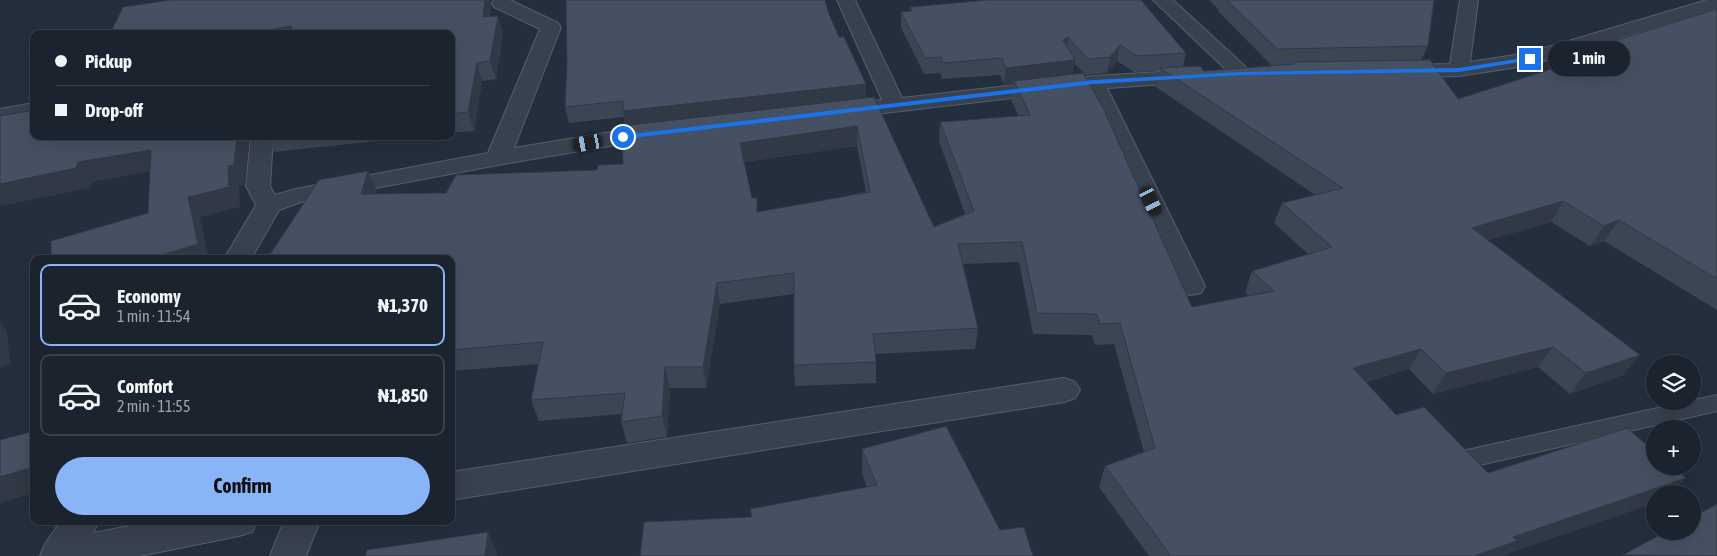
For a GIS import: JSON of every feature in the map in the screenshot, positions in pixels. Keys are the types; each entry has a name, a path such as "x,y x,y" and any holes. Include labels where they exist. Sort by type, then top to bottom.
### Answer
{"street":[{"path":"846,0 895,105"},
{"path":"827,113 1094,82 1252,73 1162,0"},
{"path":"1459,70 1469,0"},
{"path":"498,158 551,27 501,2"},
{"path":"1380,72 1459,70 1530,59 1717,3"},
{"path":"1094,82 1191,286"},
{"path":"0,116 30,111"},
{"path":"239,255 269,205 296,196 498,158 680,129"},
{"path":"262,140 258,186 269,205"},
{"path":"455,485 1064,390"},
{"path":"59,556 78,525"},
{"path":"59,556 218,525"},
{"path":"288,556 300,525"}],"lane":[{"path":"1467,458 1717,403"}],"building":[{"path":"170,0 485,0 483,17 498,16 490,61 477,63 468,112 455,114 455,30 291,30 292,26 268,30 112,30 123,7"},
{"path":"566,0 825,0 839,37 844,37 866,84 623,111 623,101 565,107 567,66"},
{"path":"988,0 1141,0 1186,53 1137,56 1120,45 1110,57 1088,59 1068,37 1063,40 1075,60 1006,68 1002,58 943,63 941,57 925,58 901,12 912,11 910,7"},
{"path":"1227,0 1434,0 1428,46 1277,49"},
{"path":"1717,9 1717,279 1619,220 1604,226 1563,201 1472,228 1640,355 1586,373 1553,347 1446,373 1421,349 1353,368 1396,415 1424,407 1488,473 1627,428 1646,444 1646,475 1682,475 1686,478 1665,485 1646,485 1646,492 1513,537 1517,541 1474,556 1171,556 1105,466 1155,448 1120,323 1100,324 1097,314 1037,313 1022,242 958,244 978,328 873,334 876,362 794,365 794,273 717,283 703,367 665,367 662,416 621,422 625,393 531,400 543,342 455,350 455,255 270,255 319,180 368,171 361,194 446,193 456,175 597,170 598,165 623,164 622,126 874,97 934,227 974,211 940,122 1030,115 1014,81 1083,73 1103,108 1192,307 1274,291 1252,271 1332,247 1282,203 1343,188 1160,68 1200,66 1204,71 1295,64 1294,62 1430,60 1458,99 1589,57 1578,52","holes":["857,126 870,192 757,212 757,198 752,198 740,143"]},
{"path":"30,111 30,140 237,140 234,165 228,166 229,187 188,197 198,244 162,255 51,255 51,241 148,213 151,150 78,162 76,168 0,184 0,116"},
{"path":"946,426 1000,530 1024,527 1033,556 640,556 644,522 752,517 750,509 877,485 862,449"},
{"path":"30,432 30,468 0,477 0,440"},
{"path":"1717,504 1717,556 1623,555 1650,540 1701,540 1701,512"},
{"path":"488,532 485,556 365,556 367,550"}],"route":[{"path":"623,137 1094,82 1242,74 1459,70 1530,59"}]}
